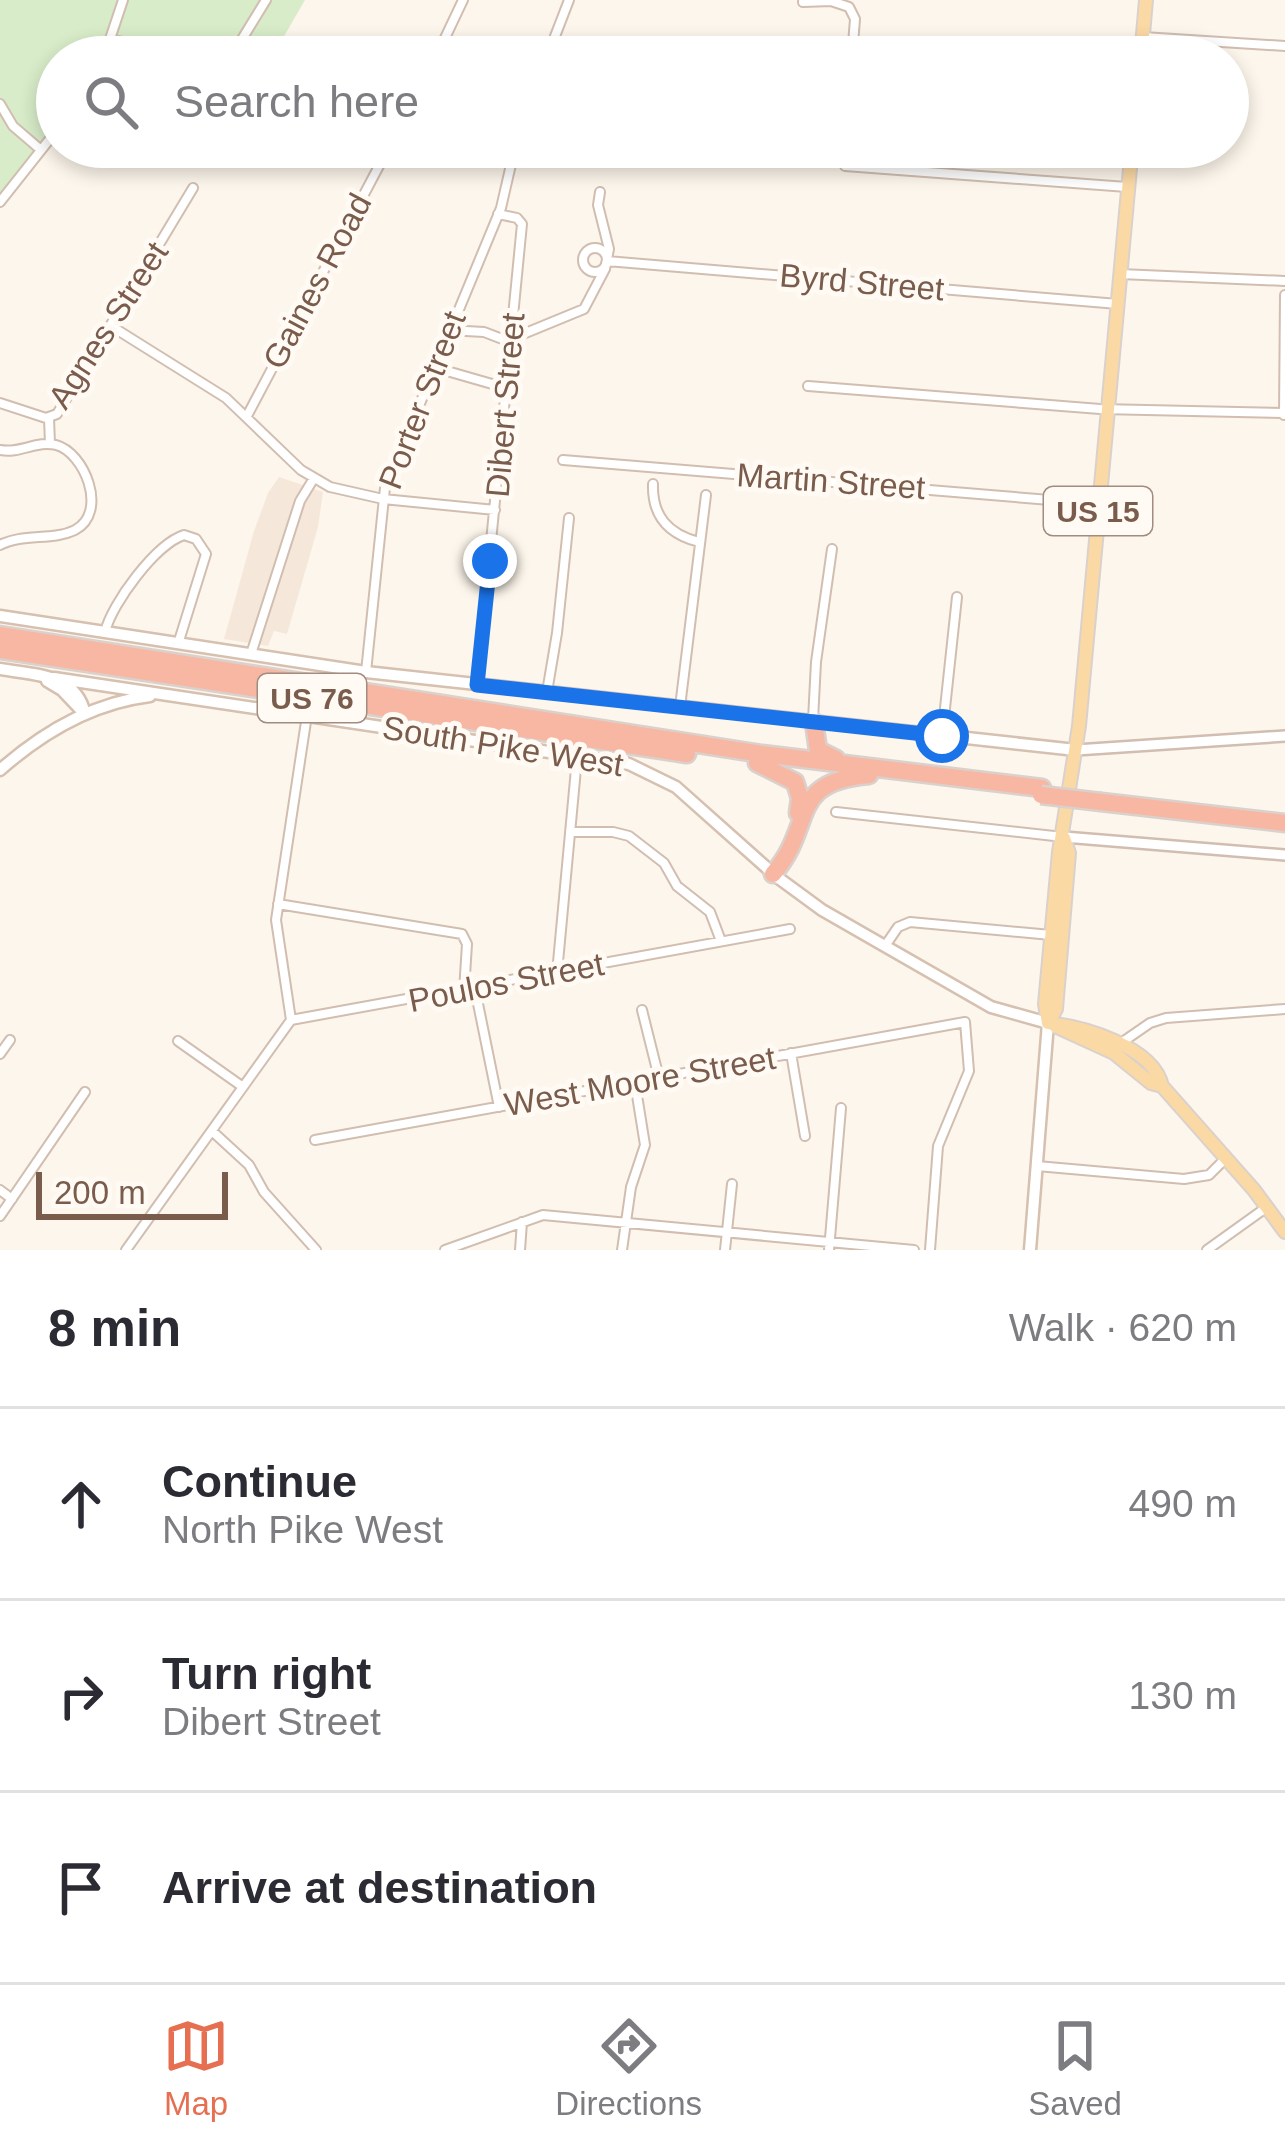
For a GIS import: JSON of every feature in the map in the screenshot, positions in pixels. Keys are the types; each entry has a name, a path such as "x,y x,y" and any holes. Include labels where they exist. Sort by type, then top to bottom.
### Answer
{"highway":[{"name":"US 76","path":"0,635 760,759"},
{"name":"US 76","path":"0,650 760,759 1285,820"},
{"path":"760,759 797,753 814,729"},
{"path":"814,729 822,753 867,771"},
{"path":"760,759 795,782 800,798 792,843"},
{"path":"773,874 817,790 867,771"}],"main road":[{"path":"1143,36 1146,0"},
{"name":"US 15","path":"1064,837 1130,168"},
{"path":"0,616 366,672 680,707 814,729 1076,750"},
{"path":"0,669 56,682 78,694 85,713"},
{"path":"50,732 65,710 56,682"},
{"name":"South Pike West","path":"56,682 628,764 676,787 821,910 991,1007 1048,1023"},
{"path":"0,770 50,732 85,713 133,698 170,695"},
{"path":"1030,1250 1048,1023 1045,1004 1064,837"},
{"path":"1048,1023 1056,1009 1069,853 1064,837"},
{"path":"1048,1023 1077,1026 1121,1043 1161,1082 1285,1232"},
{"path":"1048,1023 1114,1053 1151,1083 1161,1082"}],"street":[{"path":"112,36 123,0"},
{"path":"244,36 266,0"},
{"path":"446,36 463,0"},
{"path":"555,36 569,0"},
{"path":"810,1 849,7 855,19 854,36"},
{"path":"1249,44 1285,46"},
{"path":"0,104 13,126 36,146"},
{"path":"0,202 36,156"},
{"name":"Gaines Road","path":"247,416 378,168"},
{"name":"Porter Street","path":"366,672 389,473 500,211 510,168"},
{"path":"872,168 1129,187"},
{"name":"Agnes Street","path":"0,403 50,418 61,410 193,188"},
{"path":"448,330 484,332 510,340 584,309 609,249 598,205 600,192"},
{"name":"Dibert Street","path":"477,685 522,224 500,211"},
{"name":"Byrd Street","path":"607,261 1118,304"},
{"path":"1120,274 1285,281"},
{"path":"808,386 1108,408 1284,414 1285,295"},
{"path":"112,326 197,378 330,487 383,499 495,510"},
{"path":"433,367 506,388"},
{"path":"50,418 50,444"},
{"path":"0,450 21,452 50,444 67,449 94,495 90,515 68,532 17,538 0,545"},
{"name":"Martin Street","path":"563,460 1099,504"},
{"path":"251,655 300,501 314,478"},
{"path":"653,484 654,507 664,523 681,537 699,542"},
{"path":"680,707 706,495"},
{"path":"547,692 569,518"},
{"path":"105,632 112,611 138,577 172,539 184,535 196,539 206,554 178,644"},
{"path":"814,729 816,662 832,549"},
{"path":"942,736 957,597"},
{"path":"126,1250 291,1020 276,933 307,715"},
{"path":"1076,750 1285,736"},
{"path":"557,973 577,758"},
{"path":"836,812 1285,855"},
{"path":"570,832 629,836 664,863 677,886 710,912 722,941"},
{"path":"278,904 458,932 467,941 470,990 499,1107"},
{"path":"885,946 898,927 910,922 1052,935"},
{"name":"Poulos Street","path":"291,1020 790,929"},
{"path":"1121,1043 1166,1018 1285,1009"},
{"path":"642,1010 659,1078"},
{"name":"West Moore Street","path":"315,1139 965,1022 969,1071 938,1146 930,1250"},
{"path":"0,1054 10,1040"},
{"path":"178,1041 243,1087"},
{"path":"791,1053 805,1136"},
{"path":"622,1250 631,1187 646,1145 635,1083"},
{"path":"0,1216 85,1093"},
{"path":"829,1246 842,1108"},
{"path":"212,1131 249,1165 264,1192 316,1250"},
{"path":"1037,1166 1193,1179 1209,1175 1226,1159"},
{"path":"725,1250 732,1184"},
{"path":"0,1190 12,1199"},
{"path":"1207,1250 1268,1207"},
{"path":"445,1250 544,1214 829,1246 914,1250"},
{"path":"520,1250 522,1221"},
{"path":"298,1250 306,1239"}],"shaded area":[{"path":"279,477 323,492 318,527 287,634 274,631 268,646 224,639 254,531"}],"green space":[{"path":"0,0 305,0 284,36 36,36 36,152 0,197"}],"route":[{"path":"490,561 477,685 942,736"}]}
